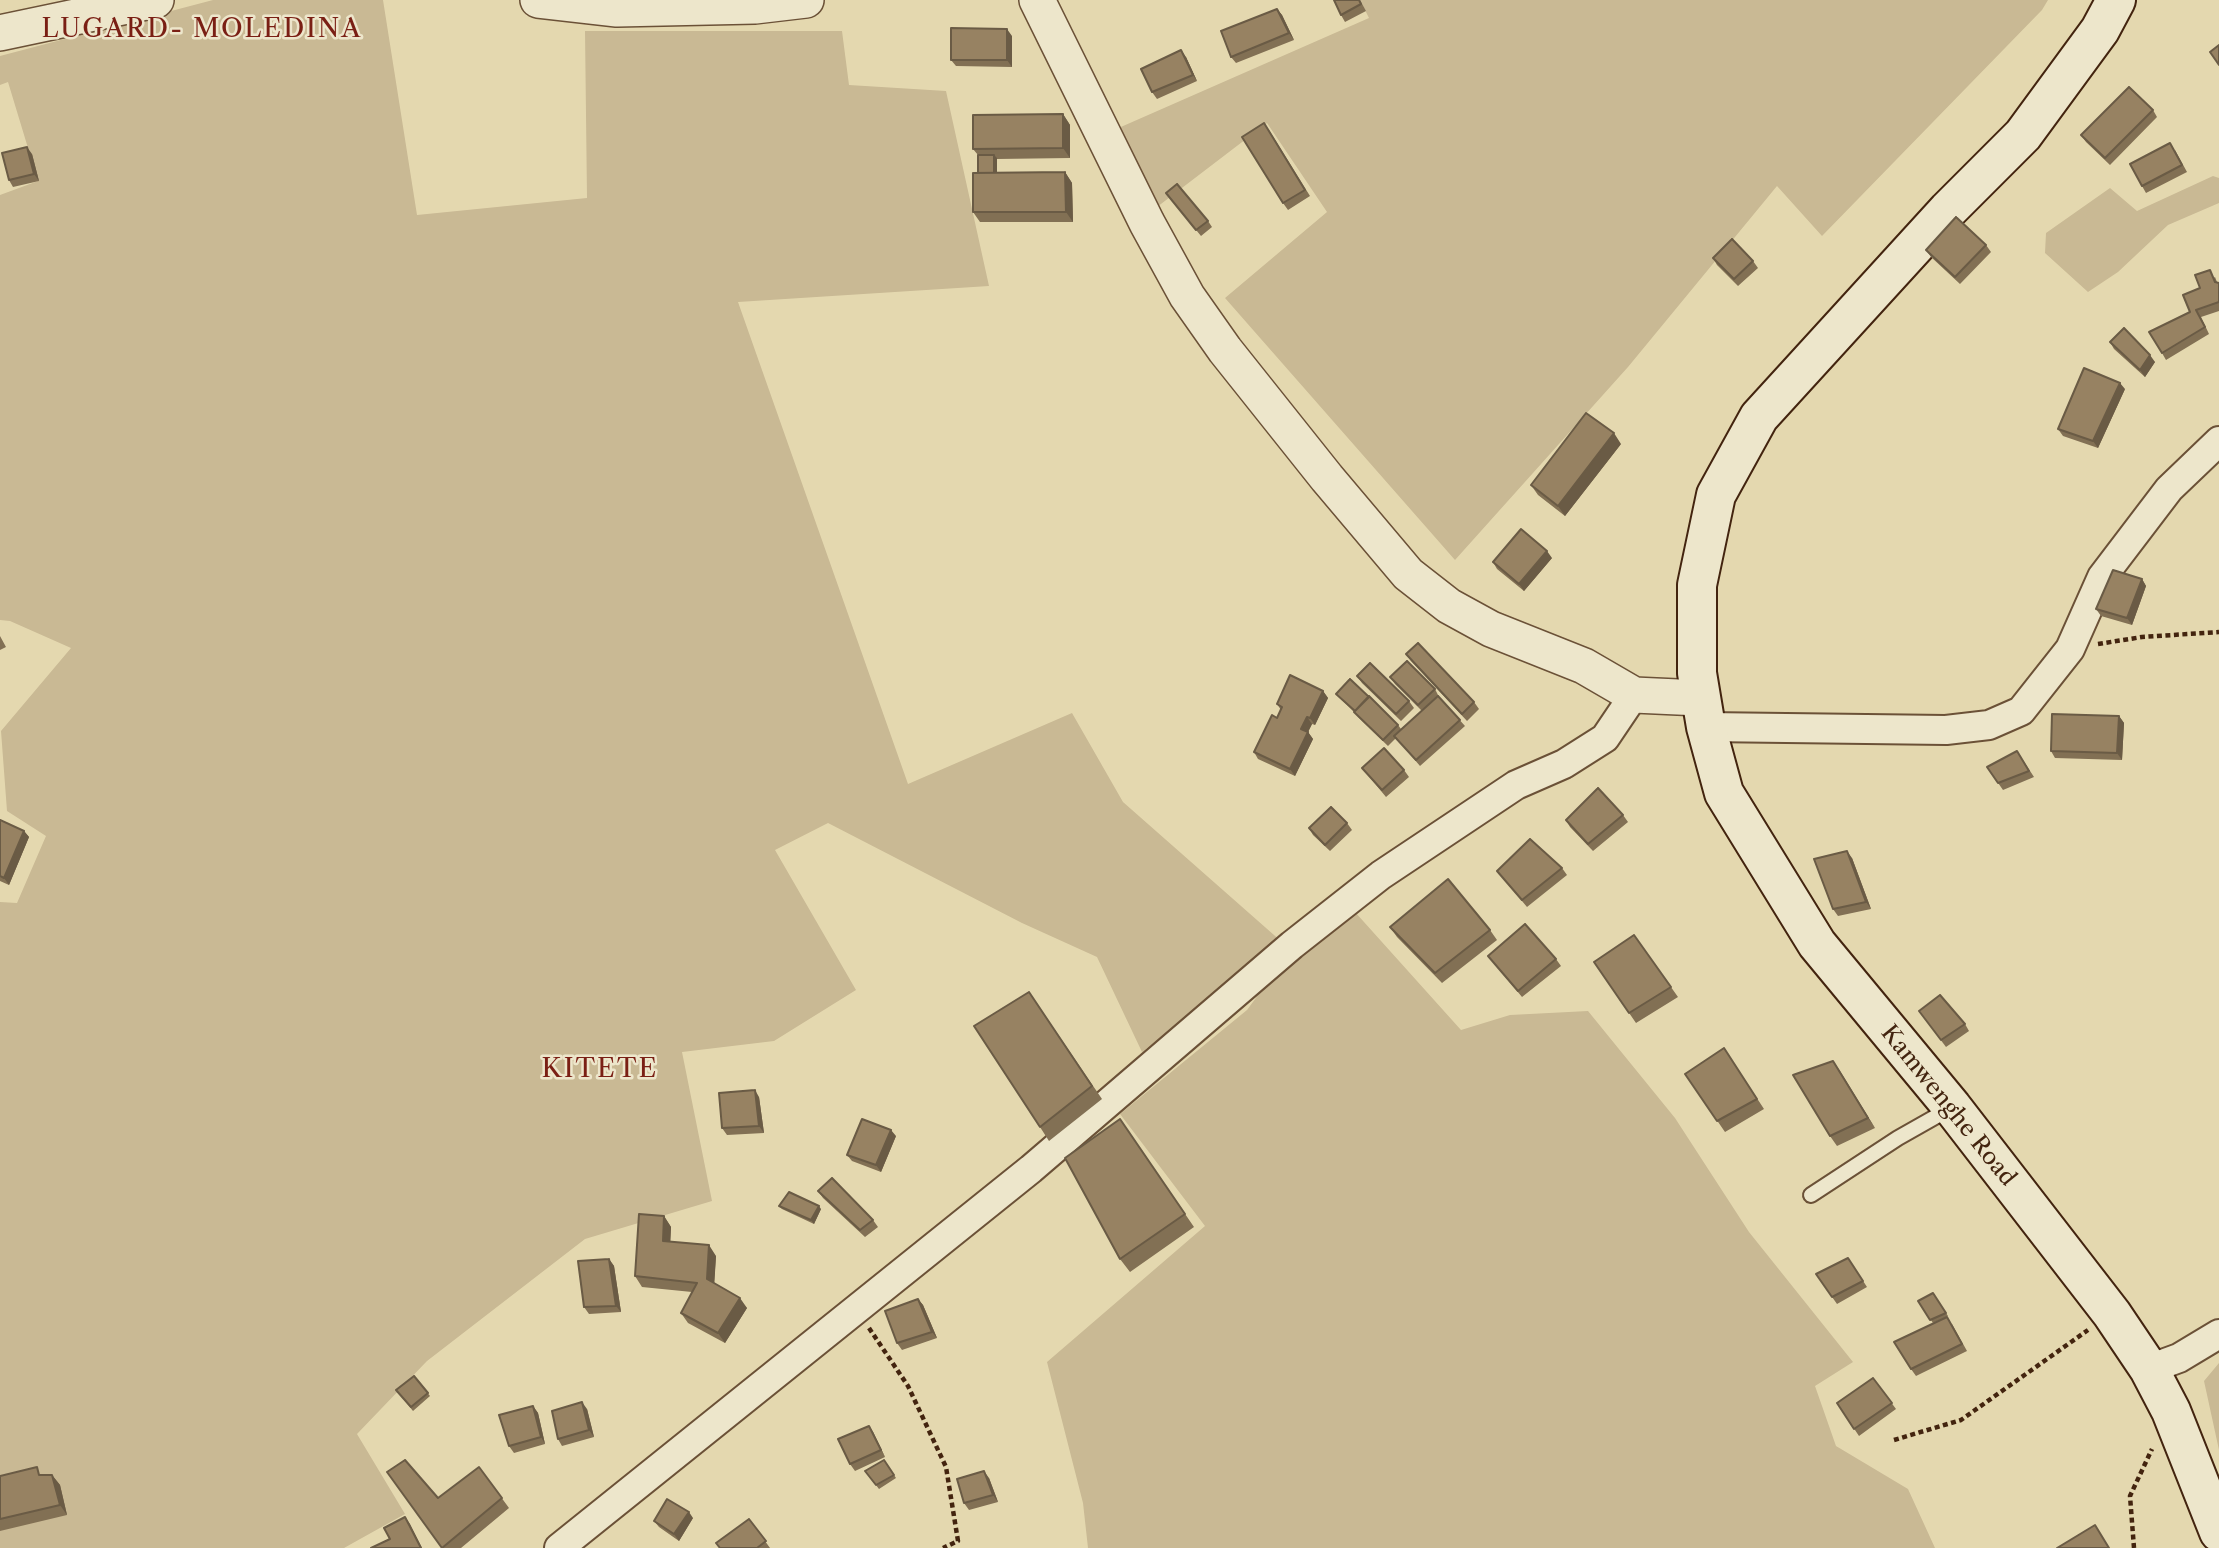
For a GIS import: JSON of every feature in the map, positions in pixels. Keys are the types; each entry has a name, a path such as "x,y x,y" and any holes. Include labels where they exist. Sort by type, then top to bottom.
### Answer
{"main road":[{"name":"Kamwenghe Road","path":"2116,0 2100,30 2023,135 1948,210 1759,417 1716,495 1697,585 1701,699 1724,793 1816,944 1952,1107 2112,1314 2149,1369 2171,1411 2219,1532"}],"street":[{"path":"0,33 156,0"},
{"path":"538,0 617,9 671,9 755,6 806,0"},
{"path":"1037,0 1147,223 1187,296 1225,350 1400,565 1449,606 1491,629 1584,666 1634,695 1701,699 1768,726 1946,730 1989,725 2021,711 2070,649 2102,577 2169,489 2219,441"},
{"path":"559,1548 1051,1153 1292,945 1361,890 1391,867 1516,785 1564,764 1605,738 1634,695"},
{"path":"2149,1369 2179,1357 2219,1334"}],"lane":[{"path":"1811,1195 1898,1138 1952,1107"}],"path":[{"path":"2070,649 2142,637 2219,632"},
{"path":"858,1310 908,1386 946,1467 958,1541 946,1547"},
{"path":"1894,1440 1961,1420 2112,1314"},
{"path":"2134,1548 2130,1496 2171,1411"}],"shaded area":[{"path":"213,0 383,0 417,215 587,198 585,31 842,31 849,85 946,91 989,286 738,302 908,784 1072,713 1123,802 1291,950 1355,912 1461,1030 1510,1015 1588,1011 1675,1118 1749,1232 1853,1362 1815,1386 1836,1446 1908,1489 1935,1548 1088,1548 1083,1503 1047,1362 1205,1226 1120,1114 1247,1010 1290,952 1223,988 1142,1052 1097,957 1022,923 828,823 775,850 856,990 774,1041 682,1052 712,1201 585,1239 427,1361 357,1434 405,1514 344,1548 0,1548 0,902 17,903 46,836 7,811 1,731 71,648 10,621 0,620 0,195 38,181 8,82 0,85 0,56"},
{"path":"1360,0 2048,0 2042,10 1822,236 1777,186 1628,367 1455,560 1225,298 1327,212 1267,123 1157,207 1114,130 1369,18"},
{"path":"2213,176 2219,178 2219,203 2168,225 2118,272 2088,292 2045,253 2046,233 2110,188 2137,211"},
{"path":"2219,1363 2219,1450 2204,1381"}],"building":[{"path":"1334,0 1359,0 1361,4 1341,15"},
{"path":"1277,9 1289,33 1231,57 1221,31"},
{"path":"951,28 1007,29 1007,60 951,60"},
{"path":"2219,45 2219,65 2210,52"},
{"path":"1181,50 1193,75 1152,92 1141,69"},
{"path":"2129,87 2153,110 2105,158 2081,135"},
{"path":"1063,114 1063,148 973,149 973,115"},
{"path":"1264,123 1305,190 1283,203 1242,137"},
{"path":"2170,143 2182,165 2142,186 2130,164"},
{"path":"27,147 34,174 9,180 2,153"},
{"path":"978,155 994,155 994,173 978,173"},
{"path":"1065,172 1066,212 973,212 973,173"},
{"path":"1177,184 1208,221 1196,230 1166,193"},
{"path":"1956,217 1986,245 1955,277 1926,250"},
{"path":"1732,239 1753,261 1734,279 1713,258"},
{"path":"2210,270 2215,282 2219,283 2219,302 2196,310 2205,327 2162,353 2149,332 2190,312 2183,295 2200,288 2195,275"},
{"path":"2124,328 2150,355 2140,370 2110,342"},
{"path":"2084,368 2120,383 2093,441 2058,429"},
{"path":"1586,413 1614,433 1558,506 1531,485"},
{"path":"1521,529 1547,551 1519,584 1493,562"},
{"path":"2113,570 2142,579 2127,618 2096,609"},
{"path":"1418,643 1474,702 1462,714 1406,654"},
{"path":"1407,661 1435,689 1418,705 1390,677"},
{"path":"1370,663 1409,701 1396,714 1357,676"},
{"path":"1290,675 1323,691 1310,718 1307,717 1301,729 1308,732 1290,769 1254,752 1272,715 1277,718 1282,707 1277,704"},
{"path":"1350,679 1369,697 1355,711 1336,694"},
{"path":"1369,696 1398,725 1383,740 1354,712"},
{"path":"1438,696 1460,720 1416,760 1394,736"},
{"path":"2052,714 2119,716 2117,753 2051,751"},
{"path":"1384,748 1404,770 1382,790 1362,768"},
{"path":"2017,751 2029,771 1998,783 1987,767"},
{"path":"1598,788 1623,815 1588,844 1566,820"},
{"path":"1331,807 1347,823 1325,845 1309,828"},
{"path":"0,820 24,831 4,878 0,876"},
{"path":"1530,839 1562,868 1522,900 1497,871"},
{"path":"1847,851 1866,902 1833,909 1814,859"},
{"path":"1448,879 1490,930 1435,973 1390,927"},
{"path":"1525,924 1556,959 1518,991 1488,956"},
{"path":"1634,935 1671,987 1629,1013 1594,962"},
{"path":"1029,992 1092,1086 1040,1127 974,1026"},
{"path":"1940,995 1965,1024 1941,1040 1919,1011"},
{"path":"1724,1048 1757,1099 1717,1121 1685,1074"},
{"path":"1833,1061 1868,1118 1830,1136 1793,1075"},
{"path":"755,1090 759,1126 722,1128 719,1093"},
{"path":"862,1119 891,1130 876,1165 847,1155"},
{"path":"1120,1119 1185,1214 1120,1259 1065,1158"},
{"path":"832,1178 873,1220 860,1230 818,1191"},
{"path":"789,1192 819,1206 811,1220 779,1206"},
{"path":"639,1214 664,1216 663,1241 709,1245 707,1279 740,1298 718,1333 681,1313 697,1283 635,1276"},
{"path":"1848,1258 1863,1281 1832,1297 1816,1274"},
{"path":"609,1259 616,1306 584,1307 578,1261"},
{"path":"1933,1293 1946,1313 1930,1320 1918,1301"},
{"path":"918,1299 932,1332 897,1343 885,1311"},
{"path":"1947,1317 1962,1344 1911,1369 1894,1342"},
{"path":"414,1376 428,1393 411,1407 396,1390"},
{"path":"1873,1378 1892,1403 1854,1429 1837,1403"},
{"path":"582,1402 589,1430 558,1439 552,1411"},
{"path":"533,1406 541,1437 509,1446 499,1415"},
{"path":"869,1426 881,1450 850,1464 838,1439"},
{"path":"405,1460 438,1498 479,1467 502,1498 442,1548 387,1472"},
{"path":"884,1460 894,1475 876,1485 865,1471"},
{"path":"37,1467 39,1475 52,1475 60,1505 0,1519 0,1476"},
{"path":"984,1471 993,1495 964,1503 957,1479"},
{"path":"667,1499 689,1512 674,1534 654,1521"},
{"path":"405,1517 421,1548 371,1548 390,1539 384,1528"},
{"path":"749,1519 766,1541 757,1548 720,1548 716,1543"},
{"path":"2095,1525 2109,1548 2057,1548"}],"district":[{"name":"LUGARD- MOLEDINA","path":"202,29"},
{"name":"KITETE","path":"600,1069"}]}
